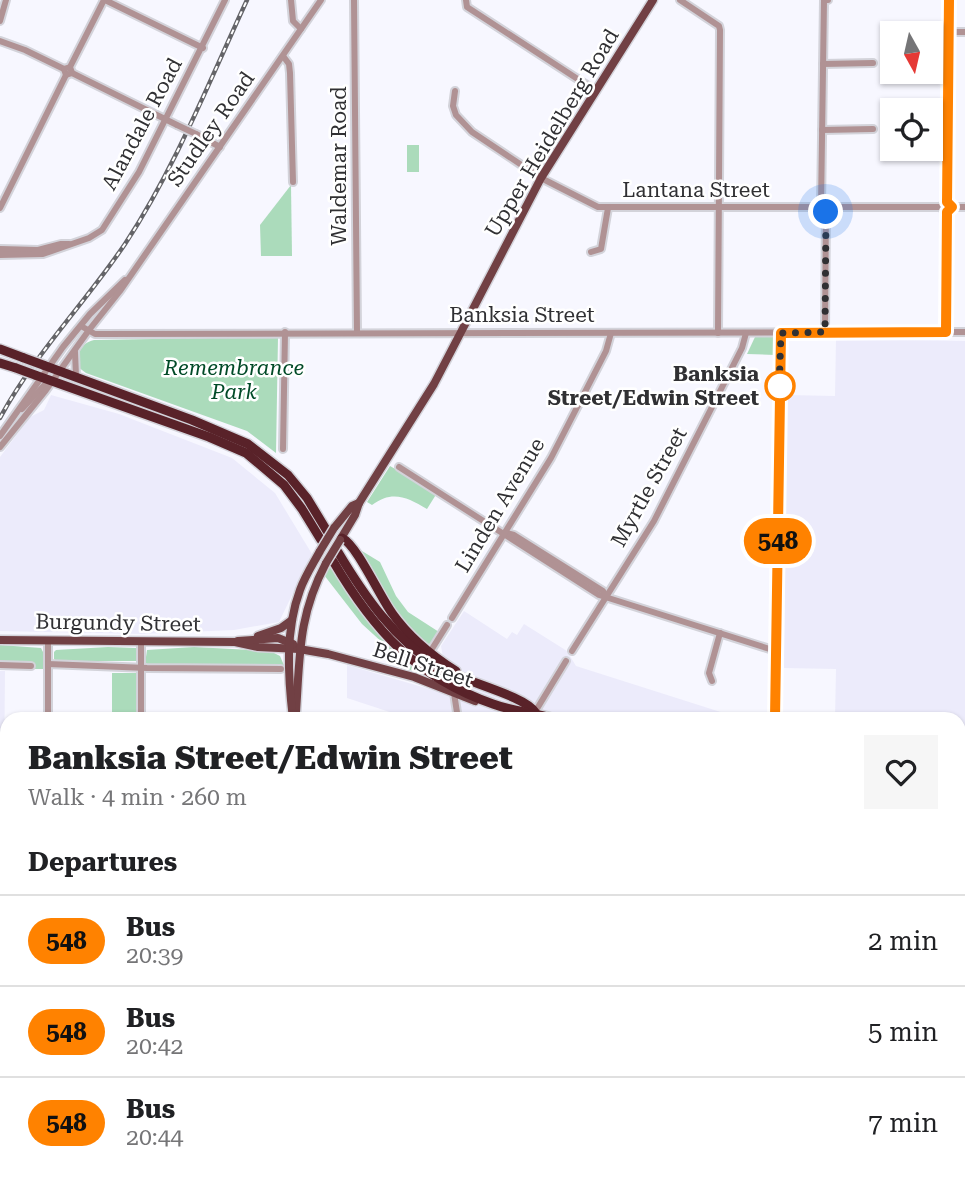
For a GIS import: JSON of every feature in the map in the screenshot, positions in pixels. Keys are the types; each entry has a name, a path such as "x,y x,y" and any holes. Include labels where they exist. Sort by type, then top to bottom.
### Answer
{"highway":[{"path":"0,349 220,431 256,449 294,482 327,535"},
{"path":"0,363 219,440 246,453 270,471 327,535"},
{"path":"340,538 352,547 395,617 430,652 475,684"},
{"path":"338,552 367,598 406,642 439,667 475,684"},
{"path":"330,562 363,610 396,646 438,678 489,703"},
{"name":"Bell Street","path":"475,684 524,702 535,712"},
{"name":"Bell Street","path":"489,703 516,712"}],"main road":[{"name":"Upper Heidelberg Road","path":"294,712 290,671 294,647 309,603 340,538 434,384 541,178 653,0"},
{"name":"Upper Heidelberg Road","path":"295,712 298,663 292,620 301,586 327,535 352,506 359,503"},
{"path":"341,518 353,519"},
{"path":"327,535 340,538"},
{"path":"249,639 281,628 292,620"},
{"name":"Burgundy Street","path":"0,640 235,642 278,638 294,647"},
{"name":"Burgundy Street","path":"235,642 258,647 294,647"},
{"name":"Bell Street","path":"294,647 414,677 470,699 489,703"},
{"path":"276,648 290,671"},
{"path":"298,663 305,657 320,652"}],"street":[{"path":"0,21 6,0"},
{"path":"0,208 105,0 203,48"},
{"name":"Alandale Road","path":"69,244 89,238 102,230 139,172 225,0"},
{"path":"291,0 293,21 301,30"},
{"name":"Studley Road","path":"0,436 17,412 27,405 44,378 59,370 75,350 321,0"},
{"name":"Waldemar Road","path":"354,0 357,332"},
{"path":"466,0 467,7 596,91"},
{"path":"680,0 720,28 718,332"},
{"path":"825,332 822,130 826,0"},
{"path":"946,332 949,0"},
{"path":"949,32 965,32"},
{"path":"0,41 25,50 220,147"},
{"path":"283,56 289,64 290,73 293,182"},
{"path":"823,64 873,63"},
{"name":"Lantana Street","path":"455,91 453,106 463,124 541,178 598,207 965,207"},
{"path":"822,130 873,129"},
{"path":"601,249 608,208"},
{"path":"0,249 38,250 69,244"},
{"path":"0,255 37,255 63,249 69,244"},
{"path":"591,252 601,249 610,252"},
{"name":"Studley Road","path":"0,447 44,378 46,366 116,286 129,276"},
{"name":"Banksia Street","path":"81,326 95,334 965,332"},
{"path":"283,449 285,332"},
{"name":"Myrtle Street","path":"572,652 654,521 742,348 746,332"},
{"name":"Linden Avenue","path":"452,618 551,458 606,351 611,333"},
{"path":"775,712 781,333"},
{"path":"75,350 76,376"},
{"path":"399,467 505,533 514,535 607,597 776,651"},
{"path":"430,652 447,625"},
{"path":"712,681 709,673 720,633"},
{"path":"48,640 48,712"},
{"path":"141,712 142,642"},
{"path":"535,712 566,661"},
{"name":"Burgundy Street","path":"48,664 281,669"},
{"path":"0,665 31,666"},
{"path":"454,693 458,711"},
{"path":"458,711 462,703 470,699"}],"shaded area":[{"path":"836,339 965,341 965,712 835,712 836,669 784,668 787,395 835,396"},
{"path":"51,395 119,414 232,458 275,493 312,554 279,622 234,630 141,634 0,631 0,457 30,417 44,410"},
{"path":"464,611 507,639 512,632 517,635 524,624 567,651 576,666 721,712 390,712 347,698 347,665 450,695 441,646"},
{"path":"0,671 5,671 5,712 0,712"}],"green space":[{"path":"407,145 419,145 419,172 407,172"},
{"path":"291,185 292,256 261,256 260,225"},
{"name":"Remembrance Park","path":"278,337 276,453 247,431 86,373 78,367 80,350 94,340"},
{"path":"755,337 775,337 775,355 747,354"},
{"path":"390,466 437,493 427,509 400,497 379,500 372,505 367,502"},
{"path":"357,548 380,562 396,596 408,612 439,632 431,645 427,646 394,612"},
{"path":"331,566 371,624 422,675 383,655 386,649 384,644 362,624 324,575"},
{"path":"0,645 41,648 44,654 44,669 33,669 32,662 0,661"},
{"path":"194,647 270,651 280,656 286,670 145,664 147,650"},
{"path":"136,648 138,661 54,659 56,650"},
{"path":"112,673 138,673 137,712 112,712"}],"railway":[{"path":"0,418 28,373 110,266 143,215 190,124 247,0"}],"bus line":[{"name":"548","path":"775,712 781,333 946,332 947,212 952,207 947,202 949,0"}],"place":[{"name":"Banksia Street/Edwin Street","path":"780,386"}],"route":[{"path":"780,386 779,390 781,333 825,332 826,212"}]}
